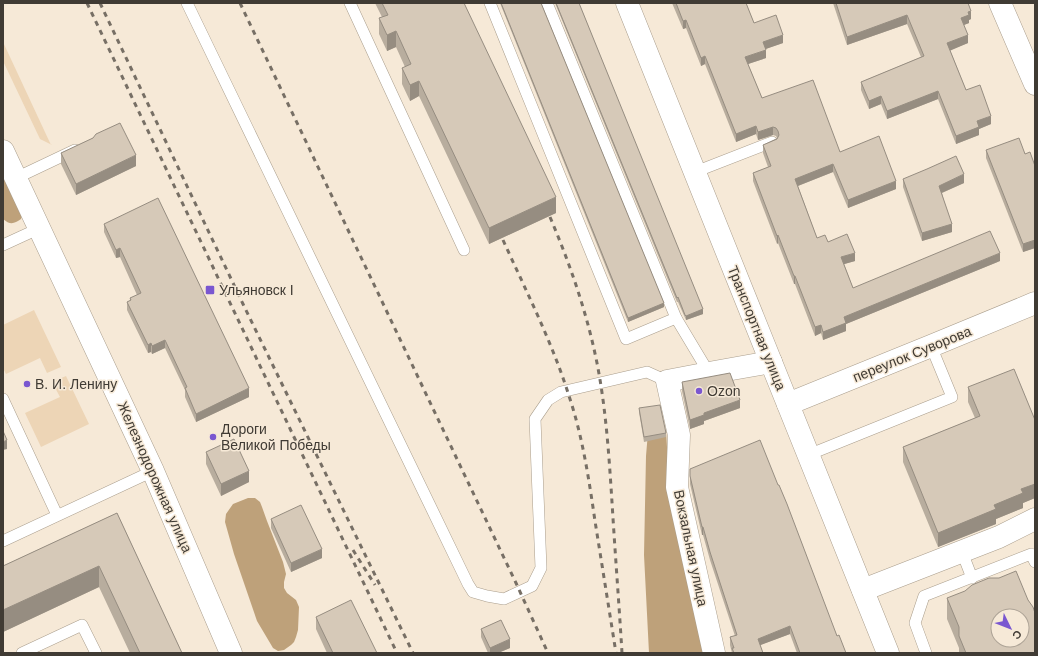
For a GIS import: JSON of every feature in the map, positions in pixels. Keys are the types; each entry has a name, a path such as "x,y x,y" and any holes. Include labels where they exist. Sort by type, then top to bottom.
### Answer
{"street":[{"name":"Транспортная улица","path":"627,3 888,653"},
{"path":"1000,3 1035,84"},
{"name":"Железнодорожная улица","path":"3,151 154,470 231,653"},
{"name":"переулок Суворова","path":"788,404 1035,303"},
{"path":"667,381 771,362"},
{"name":"Вокзальная улица","path":"667,381 679,435 677,487 714,653"},
{"path":"863,590 999,537 1035,519"}],"lane":[{"path":"186,3 461,570 474,592 504,599 532,586 541,568 535,419 548,400 561,392 647,372 667,381"},
{"path":"350,3 464,250"},
{"path":"490,3 626,339 676,318"},
{"path":"547,3 676,318 709,373"},
{"path":"695,172 772,142"},
{"path":"16,178 84,146"},
{"path":"3,245 40,228"},
{"path":"808,455 952,397 931,346"},
{"path":"3,399 56,515"},
{"path":"3,541 154,470"},
{"path":"962,552 972,578"},
{"path":"926,653 915,623 924,596 1031,554 1035,562"},
{"path":"22,653 82,625 96,653"}],"shaded area":[{"path":"3,42 51,144 40,139 3,61"},
{"path":"3,168 23,213 21,219 14,223 10,223 3,219"},
{"path":"34,310 61,367 47,373 40,358 6,374 3,368 3,325"},
{"path":"66,376 89,424 41,447 25,413 60,397 52,382"},
{"path":"666,431 668,463 709,653 649,653 644,555 646,456 648,432"},
{"path":"248,498 255,498 260,502 283,562 286,574 284,588 287,593 296,600 299,607 298,630 296,637 294,642 284,650 278,651 273,648 257,621 234,554 225,522 226,514 233,504"}],"building":[{"path":"382,3 464,3 556,197 489,228 419,81 410,85 402,68 411,64 396,31 387,35 379,18 388,15"},
{"path":"501,3 541,3 664,303 628,318"},
{"path":"556,3 579,3 703,309 686,316 685,315"},
{"path":"676,3 746,3 754,23 776,15 783,35 763,42 766,50 745,57 762,98 813,80 840,152 879,136 896,181 848,200 833,164 795,179 817,238 825,235 828,242 847,234 855,253 841,257 853,288 990,231 1000,253 844,317 846,323 823,332 821,325 815,327 778,235 777,236 753,173 771,166 763,145 777,139 779,135 778,131 773,127 758,132 756,126 736,134 705,56 701,58 686,20 683,21"},
{"path":"836,3 968,3 971,11 968,12 969,15 961,18 968,35 947,43 966,90 980,85 991,116 977,121 979,127 956,136 938,91 887,111 881,96 869,101 861,82 924,56 907,15 847,37"},
{"path":"120,123 136,155 76,184 61,153"},
{"path":"1019,138 1025,154 1030,152 1035,166 1035,240 1023,244 986,150"},
{"path":"956,156 964,174 939,186 952,224 922,233 903,179"},
{"name":"Ульяновск I","path":"158,198 249,388 196,414 185,388 187,387 165,340 152,346 151,343 148,345 127,302 131,300 130,298 141,293 120,248 116,250 104,224"},
{"path":"1014,369 1035,420 1035,484 1021,489 1023,493 994,505 996,509 938,533 903,447 980,416 968,387"},
{"path":"730,373 740,400 704,413 704,415 690,420 682,382"},
{"path":"660,405 666,433 644,437 639,408"},
{"path":"3,431 7,440 3,442"},
{"path":"234,439 249,471 221,484 206,452"},
{"path":"760,440 787,504 837,636 839,635 846,653 800,653 790,626 758,639 763,653 734,653 732,648 734,648 730,637 737,635 702,527 690,476 690,469"},
{"path":"301,505 322,549 291,563 271,519"},
{"path":"117,513 182,653 140,653 99,566 3,610 3,566"},
{"path":"1016,571 1035,613 1035,653 966,653 959,636 959,627 947,598 965,591 972,585 989,578 999,578"},
{"path":"351,600 377,653 333,653 316,617"},
{"path":"501,620 510,639 490,648 481,629"}],"railway":[{"path":"87,3 397,653"},
{"path":"100,3 243,304 413,653"},
{"path":"240,3 548,653"},
{"path":"550,217 583,307 593,344 600,380 608,450 622,653"},
{"path":"503,240 548,338 575,414 588,475 616,653"},
{"path":"353,550 375,585"}],"place":[{"name":"Ульяновск I","path":"210,290"},
{"name":"В. И. Ленину","path":"27,384"},
{"name":"Ozon","path":"699,391"},
{"name":"Дороги Великой Победы","path":"213,437"}]}
